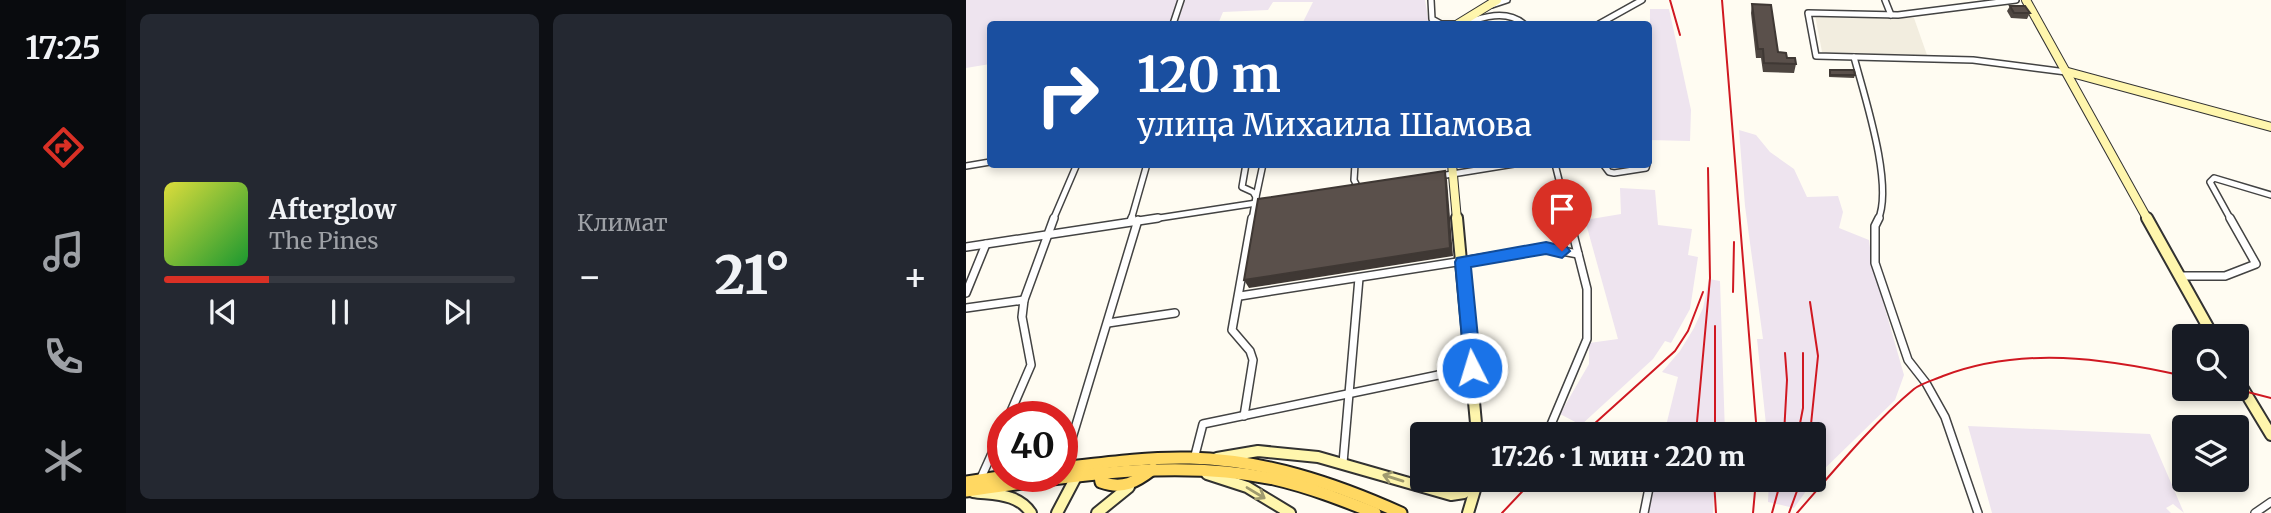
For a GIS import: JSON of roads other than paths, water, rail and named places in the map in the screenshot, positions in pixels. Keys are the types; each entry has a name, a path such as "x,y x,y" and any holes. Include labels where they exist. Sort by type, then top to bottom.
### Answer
{"main road":[{"path":"966,491 1079,471 1209,459 1270,467 1317,479 1401,513"},
{"path":"1099,469 1205,469 1266,476 1313,488 1376,513"},
{"path":"1099,469 1101,482 1108,486 1129,487 1153,469"},
{"path":"966,482 987,479"}],"street":[{"path":"1174,21 1181,0"},
{"path":"1431,0 1432,19 1436,21"},
{"path":"1463,21 1495,2 1507,0"},
{"path":"1604,21 1642,0"},
{"path":"1885,0 1891,15"},
{"path":"2016,0 1928,13 1808,13 1816,56 2015,63 2068,72 2271,127"},
{"path":"2026,0 2206,324"},
{"path":"1471,21 1511,15 1520,21"},
{"path":"1854,57 1880,161 1883,209 1874,226 1875,263 1908,360 1926,383 1945,417 1978,513"},
{"path":"966,166 987,162"},
{"path":"1015,401 1031,365 1023,325 1024,300 1074,168"},
{"path":"1078,420 1108,323 1146,168"},
{"path":"1245,168 1242,187 1253,192 1255,200"},
{"path":"1244,416 1253,360 1250,351 1232,330 1262,168"},
{"path":"1355,168 1354,180 1358,188"},
{"path":"1552,422 1587,340 1587,289 1556,168"},
{"path":"1606,168 1614,173 1646,168"},
{"path":"1426,178 1452,169 1463,262 1476,422"},
{"path":"2180,276 2225,276 2256,264 2210,182 2214,178 2271,195"},
{"path":"1345,190 1371,186"},
{"path":"966,247 1255,200 1268,201"},
{"path":"966,293 986,244"},
{"path":"1240,296 1546,248 1578,254"},
{"path":"1343,463 1350,393 1350,355 1359,278"},
{"path":"966,308 1024,300"},
{"path":"1108,323 1175,313"},
{"path":"1194,459 1203,424 1472,368"},
{"path":"2249,399 2271,435"},
{"path":"1209,459 1270,451 1343,463 1451,495 1465,492"},
{"path":"980,480 987,464"},
{"path":"1172,468 1247,487 1290,513"},
{"path":"1058,513 1079,471"},
{"path":"1097,513 1129,487"},
{"path":"966,491 1020,500 1031,513"},
{"path":"1451,495 1468,513 1474,492"},
{"path":"1644,513 1648,492"},
{"path":"2255,513 2271,502"}],"railway":[{"path":"1670,0 1680,35"},
{"path":"1722,0 1756,422"},
{"path":"1697,422 1710,278 1708,168"},
{"path":"1733,292 1734,242"},
{"path":"1596,422 1675,351 1688,331 1703,292"},
{"path":"1810,302 1818,356 1811,422"},
{"path":"1715,326 1715,422"},
{"path":"1785,353 1787,380 1785,422"},
{"path":"1800,422 1803,408 1803,353"},
{"path":"1797,513 1883,417 1917,387 1943,376 1973,367 2033,358 2093,360 2172,374"},
{"path":"2249,392 2271,398"},
{"path":"1502,513 1522,492"},
{"path":"1715,492 1716,513"},
{"path":"1753,513 1755,492"},
{"path":"1772,513 1778,492"},
{"path":"1789,513 1797,492"}]}
